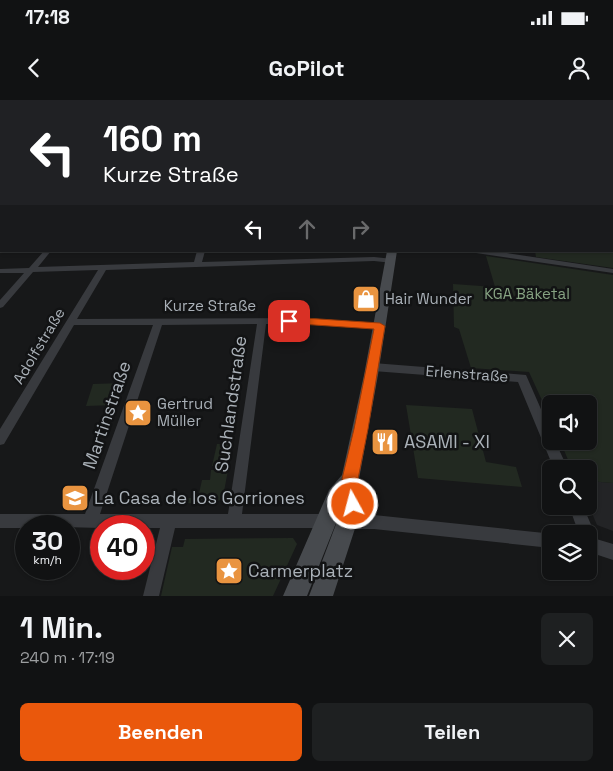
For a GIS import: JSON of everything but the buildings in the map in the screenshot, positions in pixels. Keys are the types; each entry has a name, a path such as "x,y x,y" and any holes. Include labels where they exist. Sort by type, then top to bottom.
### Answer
{"street":[{"path":"0,305 47,252"},
{"path":"197,265 201,252"},
{"path":"311,261 314,252"},
{"path":"488,252 613,271"},
{"path":"0,271 374,260 391,256 373,367 350,479 354,501 337,521 295,596"},
{"name":"Adolfstraße","path":"0,440 103,268"},
{"name":"Martinstraße","path":"92,515 159,321"},
{"name":"Suchlandstraße","path":"234,521 262,321"},
{"name":"Kurze Straße","path":"71,322 308,321 380,326"},
{"name":"Erlenstraße","path":"373,367 522,378 557,460"},
{"path":"0,522 90,521"},
{"path":"155,521 374,522 542,539"},
{"path":"151,596 169,521"},
{"path":"321,596 337,521"},
{"path":"597,544 613,552"}],"shaded area":[{"path":"597,482 613,483 613,531 597,525 593,515 597,515"}],"green space":[{"path":"535,252 613,252 613,268 536,257"},
{"name":"KGA Bäketal","path":"486,256 613,275 613,483 597,482 597,460 568,460 564,450 597,450 597,395 542,395 542,400 529,372 471,368 459,329 454,327 453,284 495,287"},
{"path":"124,383 115,405 86,406 93,384"},
{"path":"406,405 472,409 486,462 516,467 522,487 418,478"},
{"path":"217,444 232,444 228,466 212,466"},
{"path":"211,470 228,470 223,497 215,504 181,503 182,498 198,498 202,480 210,480"},
{"name":"Carmerplatz","path":"293,538 297,544 273,596 161,596 172,547 183,547 185,539"}],"place":[{"name":"Hair Wunder","path":"366,299"},
{"name":"Gertrud Müller","path":"138,413"},
{"name":"ASAMI - XI","path":"385,442"},
{"name":"La Casa de los Gorriones","path":"75,498"},
{"name":"Carmerplatz","path":"229,571"}],"route":[{"path":"289,321 380,326 350,479 353,504"}]}
